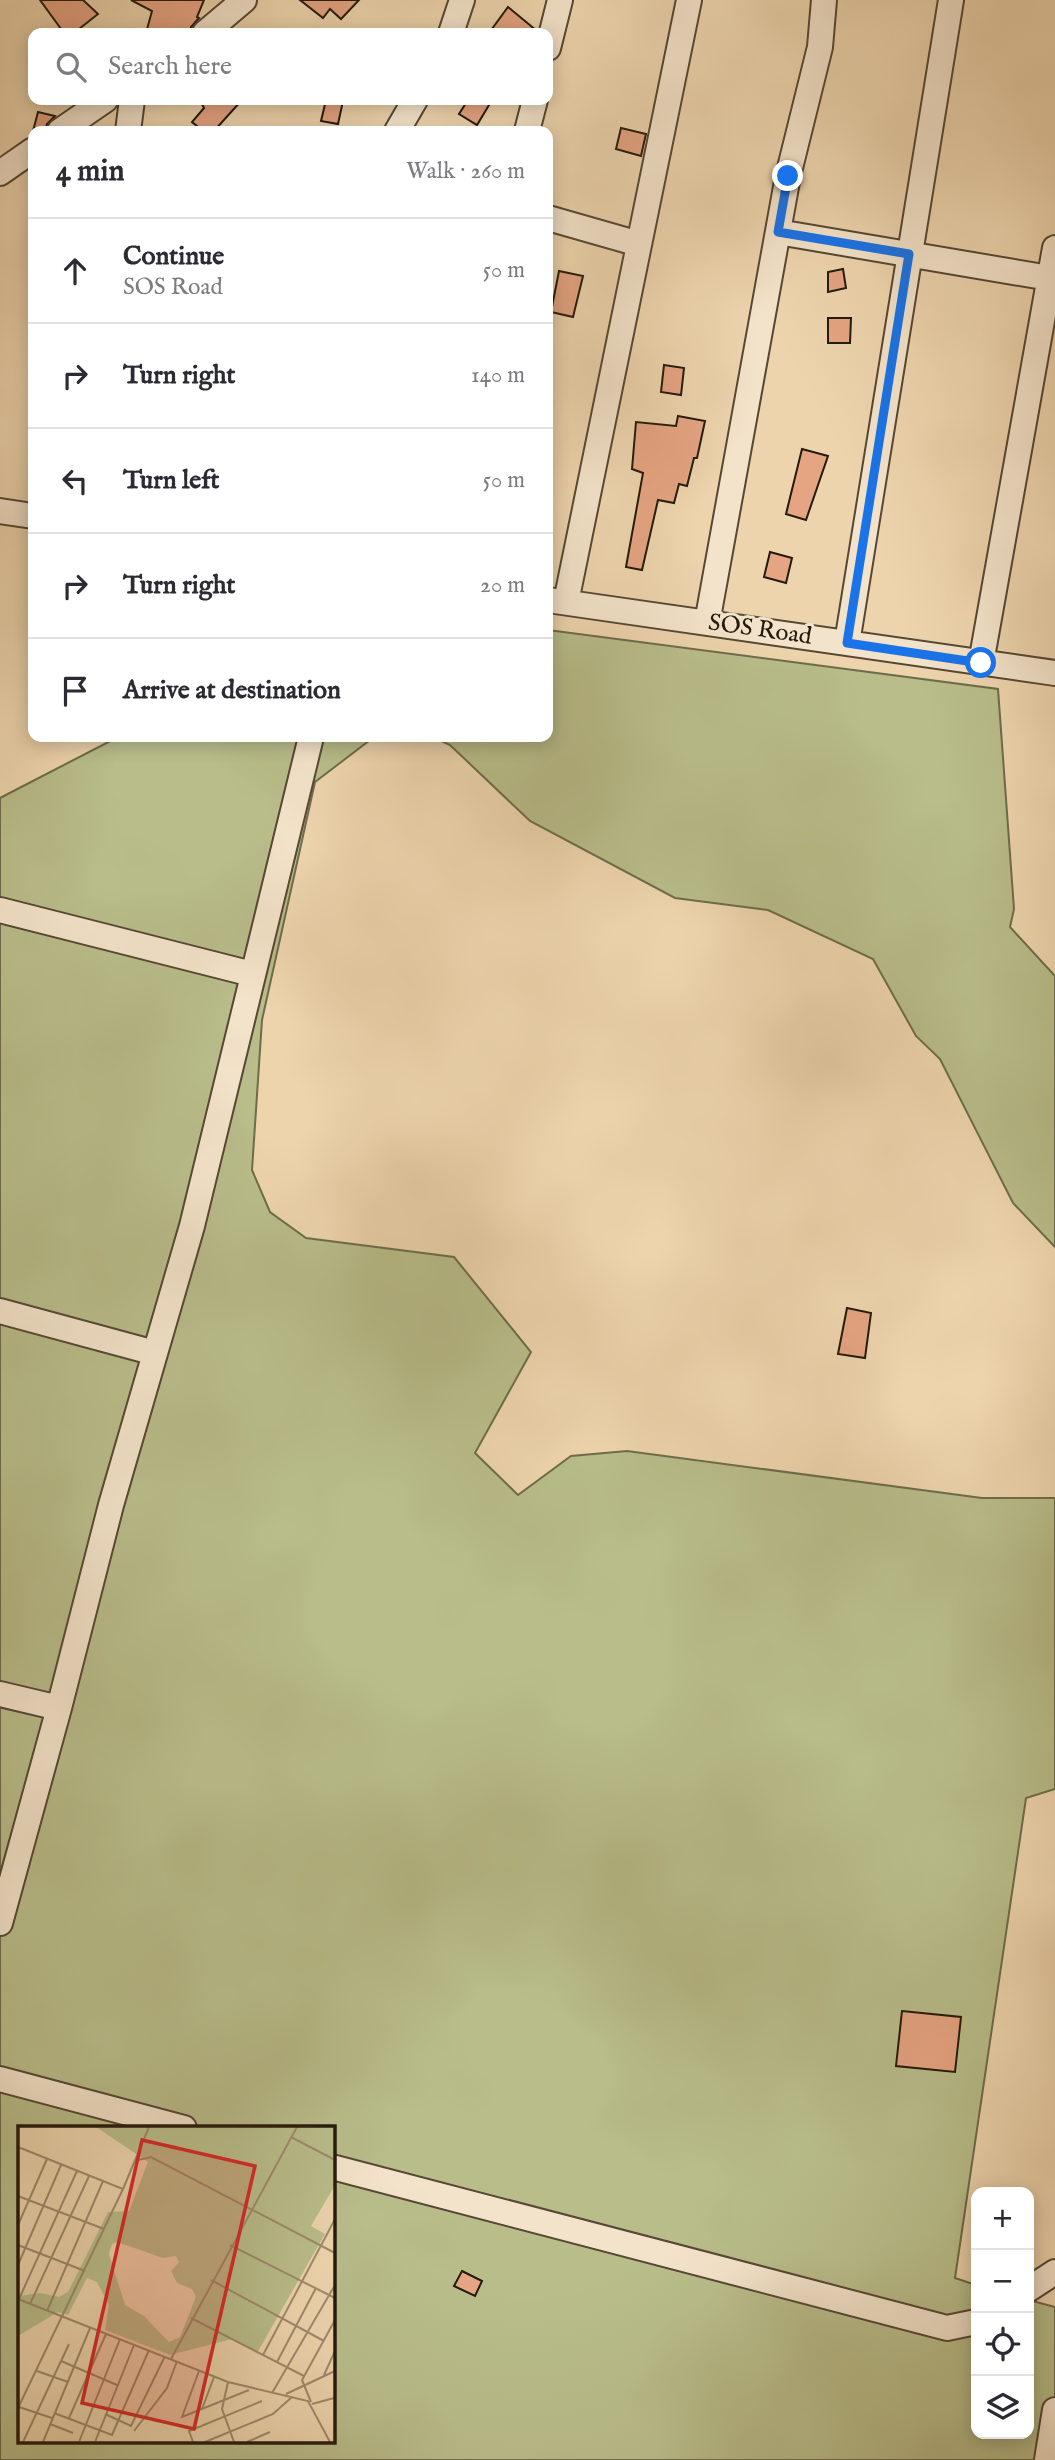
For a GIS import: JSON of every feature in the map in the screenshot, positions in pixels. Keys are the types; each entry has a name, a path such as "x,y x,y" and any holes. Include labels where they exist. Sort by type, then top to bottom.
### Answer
{"street":[{"path":"211,28 244,0"},
{"path":"453,28 462,0"},
{"path":"553,28 560,0"},
{"path":"557,601 639,244 689,0"},
{"path":"707,623 788,176 820,47 824,0"},
{"path":"847,643 951,0"},
{"path":"67,126 98,105"},
{"path":"129,126 131,105"},
{"path":"400,126 412,105"},
{"path":"528,126 534,105"},
{"path":"0,173 28,153"},
{"path":"553,219 639,244"},
{"path":"778,232 1052,279"},
{"path":"981,663 1052,279 1055,248"},
{"path":"0,512 28,515"},
{"name":"SOS Road","path":"557,601 1055,673"},
{"path":"0,1923 111,1505 192,1226 311,742"},
{"path":"0,910 252,974"},
{"path":"0,1311 155,1353"},
{"path":"0,1694 59,1708"},
{"path":"0,2079 180,2126"},
{"path":"334,2167 947,2328 971,2323"},
{"path":"1034,2286 1055,2272"},
{"path":"1046,2460 1055,2410"}],"green space":[{"path":"553,631 998,689 1014,909 1010,927 1055,976 1055,1247 1013,1203 940,1059 916,1036 873,959 768,910 675,898 530,821 444,742 553,742"},
{"path":"108,742 367,742 315,782 262,1020 252,1170 270,1212 306,1238 454,1257 531,1352 475,1453 518,1495 571,1456 627,1451 982,1498 1055,1498 1055,1789 1026,1798 955,2278 971,2283 971,2439 1034,2439 1034,2301 1055,2307 1055,2460 0,2460 0,798"}],"building":[{"path":"40,0 83,0 98,14 80,28 60,28"},
{"path":"131,0 204,0 197,17 199,18 191,28 147,28 152,11"},
{"path":"300,0 359,0 341,19 330,9 323,18"},
{"path":"508,7 533,28 493,28"},
{"path":"202,105 237,105 219,126 197,126 192,122 204,108"},
{"path":"325,105 342,105 338,124 321,121"},
{"path":"465,105 489,105 477,125 459,114"},
{"path":"38,112 55,116 46,126 34,126"},
{"path":"621,128 646,134 641,156 616,149"},
{"path":"843,269 846,288 828,292 828,272"},
{"path":"559,271 583,276 573,317 553,312"},
{"path":"828,318 851,318 850,343 828,343"},
{"path":"664,365 684,368 681,395 661,392"},
{"path":"678,416 705,421 697,458 694,458 687,486 679,484 674,503 658,500 642,570 626,567 643,473 632,469 636,422 676,426"},
{"path":"802,449 828,456 806,520 786,514"},
{"path":"770,552 792,558 786,583 764,577"},
{"path":"847,1308 871,1313 865,1358 838,1354"},
{"path":"902,2011 961,2017 955,2072 896,2066"},
{"path":"462,2271 482,2281 475,2296 454,2286"}],"route":[{"path":"788,176 778,232 909,254 847,643 981,663"}]}
